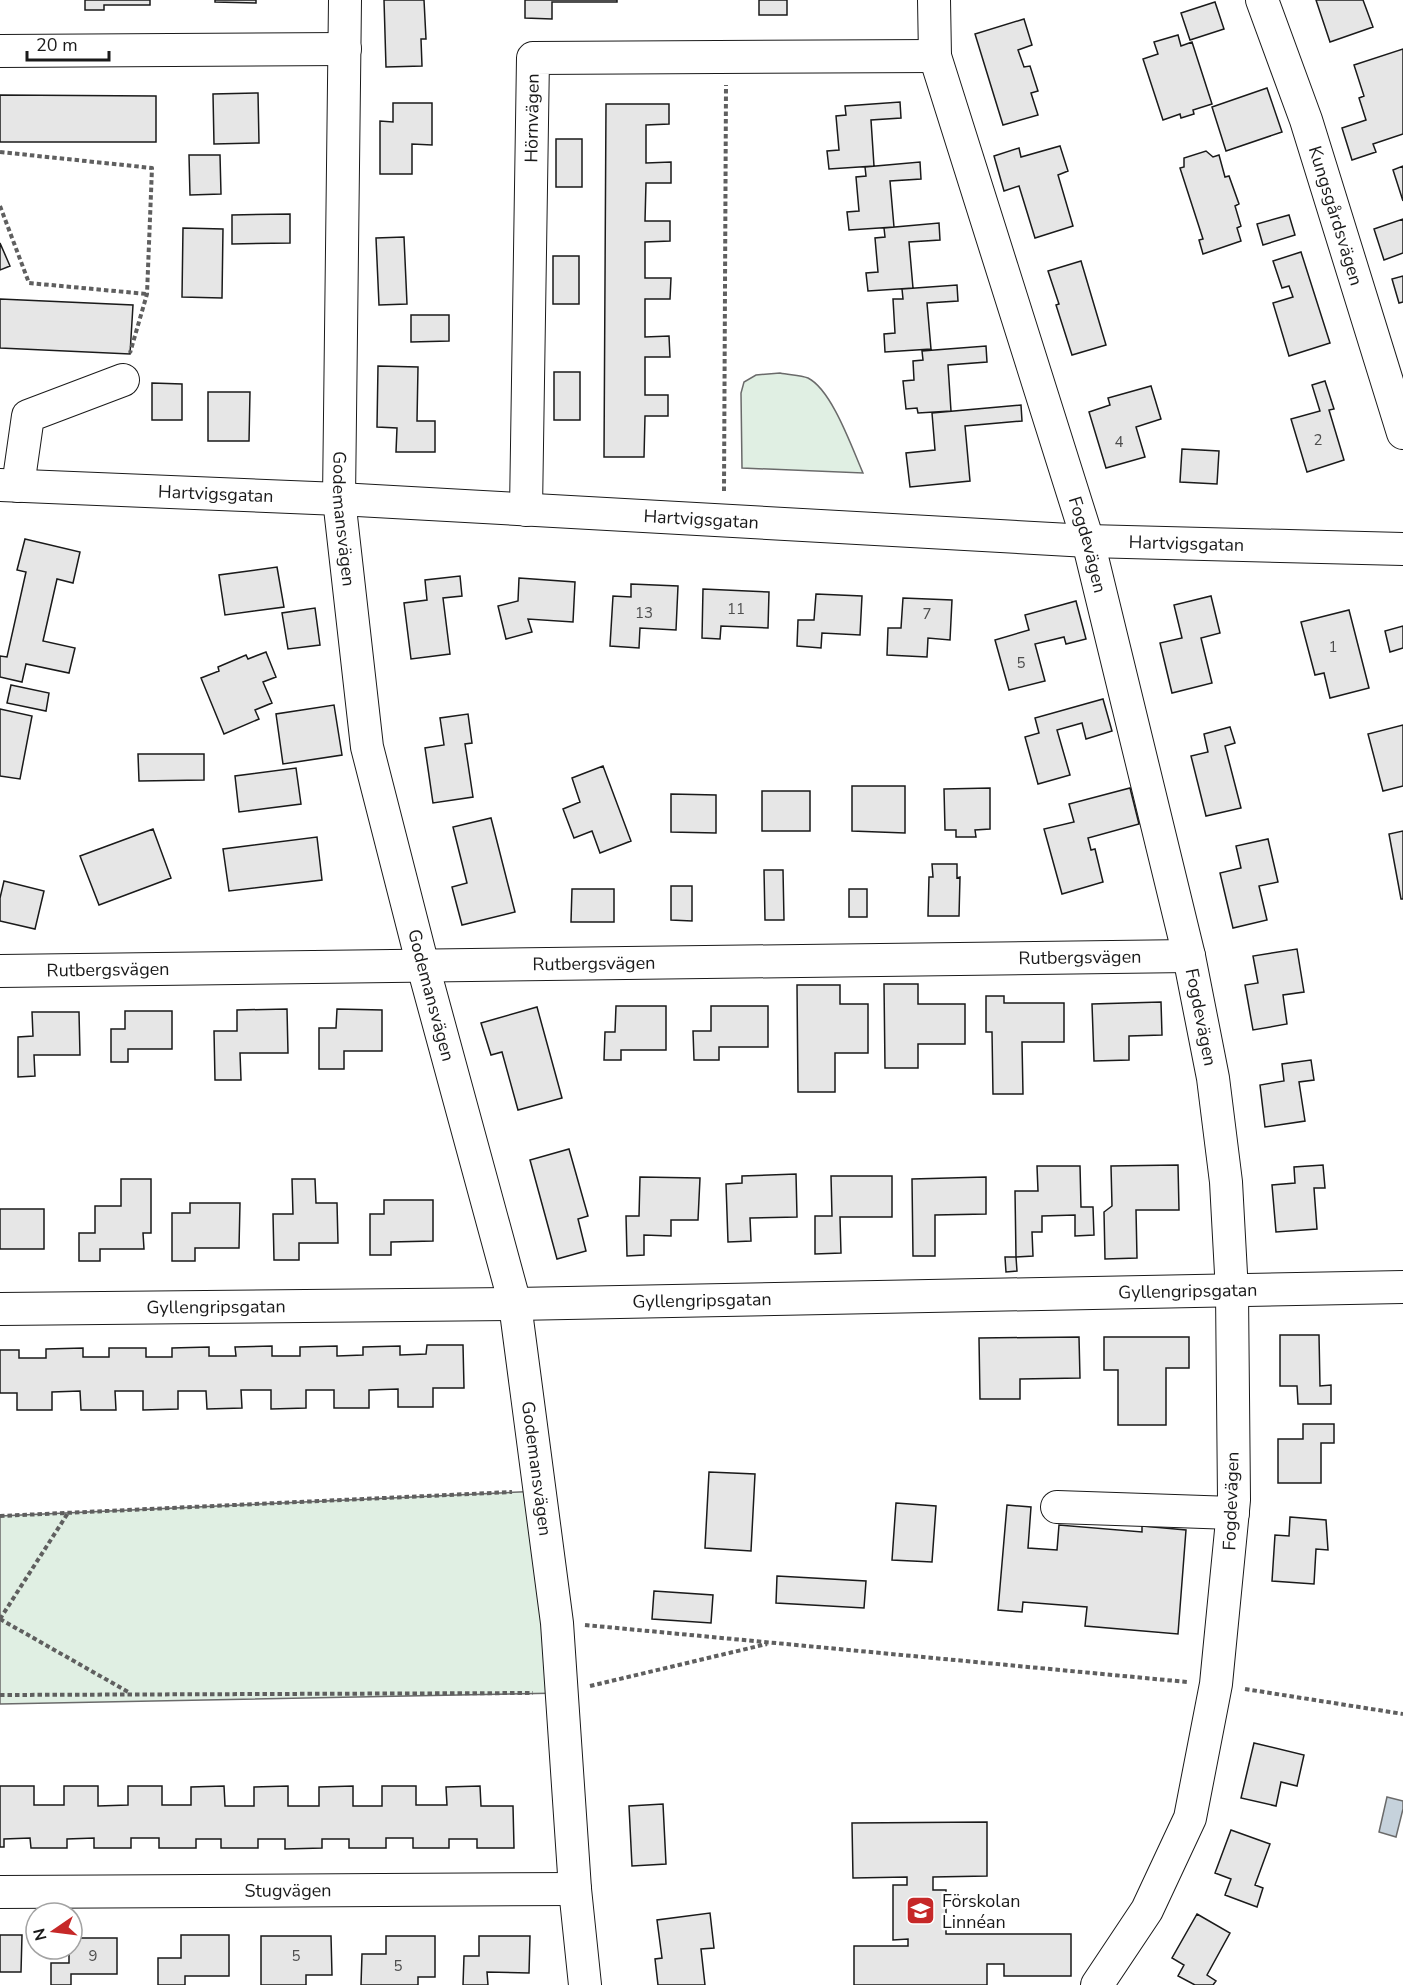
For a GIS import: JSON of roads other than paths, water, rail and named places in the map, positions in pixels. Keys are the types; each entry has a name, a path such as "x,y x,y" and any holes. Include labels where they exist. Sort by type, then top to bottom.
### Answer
{"street":[{"name":"Godemansvägen","path":"345,0 339,499 367,747 423,966 515,1304 557,1623 575,1889 585,1985"},
{"name":"Fogdevägen","path":"934,0 935,56 1088,541 1189,956 1213,1078 1226,1182 1232,1292 1233,1513 1216,1684 1190,1818 1147,1910 1097,1985"},
{"name":"Kungsgårdsvägen","path":"1262,0 1306,120 1403,433"},
{"path":"0,51 345,49"},
{"name":"Hörnvägen","path":"526,510 532,58 935,56"},
{"path":"9,485 28,416 123,380"},
{"name":"Hartvigsgatan","path":"9,485 339,499 1088,541 1403,549"},
{"name":"Rutbergsvägen","path":"0,971 1189,956"},
{"name":"Gyllengripsgatan","path":"0,1309 515,1304 1403,1287"},
{"path":"1057,1507 1233,1513"},
{"name":"Stugvägen","path":"0,1892 575,1889"}],"place":[{"name":"Förskolan Linnéan","path":"921,1911"}]}
